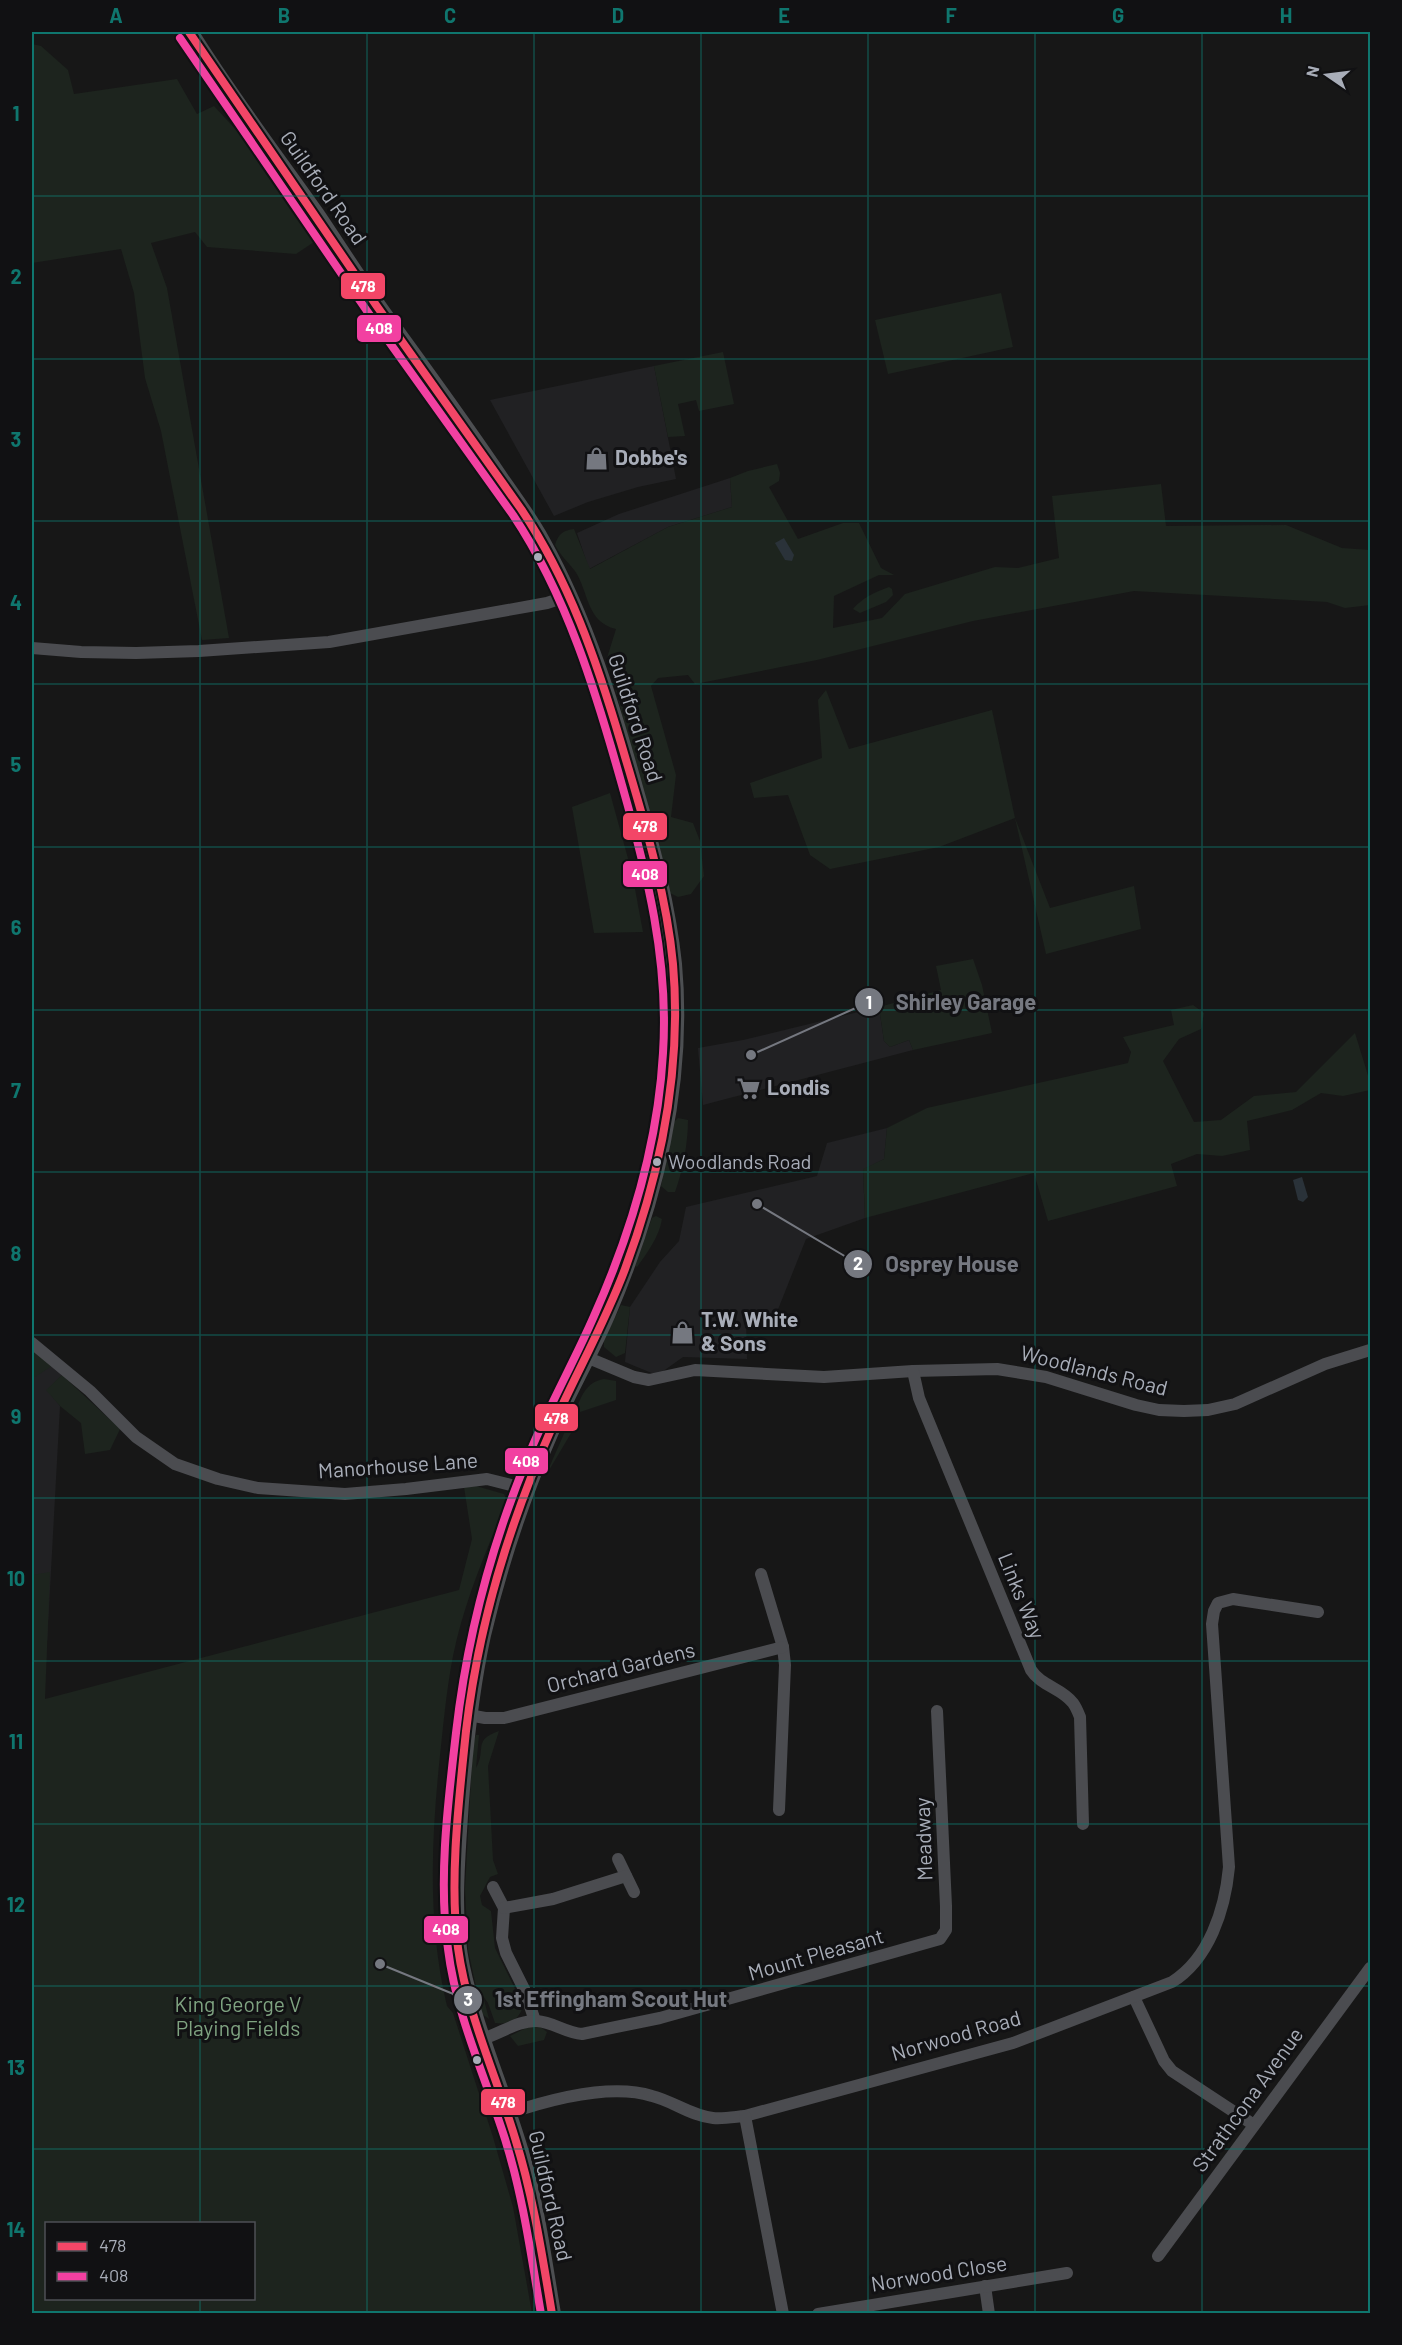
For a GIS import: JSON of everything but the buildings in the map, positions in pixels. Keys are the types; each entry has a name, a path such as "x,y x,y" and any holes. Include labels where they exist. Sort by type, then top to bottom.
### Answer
{"main road":[{"name":"Guildford Road","path":"189,32 221,83 539,537 589,645 625,754 667,920 673,964 675,1004 673,1067 669,1109 657,1168 633,1246 606,1316 548,1435 505,1550 482,1636 469,1715 457,1842 456,1924 460,1964 531,2198 552,2313"}],"street":[{"path":"32,648 81,652 199,651 329,642 547,603 568,596"},
{"name":"Manorhouse Lane","path":"32,1343 90,1391 136,1437 175,1464 218,1479 258,1488 345,1494 406,1490 487,1479 527,1489"},
{"name":"Woodlands Road","path":"586,1357 634,1377 649,1380 695,1370 824,1377 913,1371 997,1369 1021,1371 1136,1405 1184,1412 1235,1404 1325,1364 1371,1350"},
{"name":"Links Way","path":"913,1371 919,1398 1031,1670 1041,1682 1073,1702 1080,1717 1083,1824"},
{"path":"761,1575 783,1647 786,1686 778,1810"},
{"name":"Norwood Road","path":"507,2114 598,2092 629,2091 653,2096 697,2115 712,2118 745,2116 1013,2043 1172,1982 1190,1970 1211,1936 1227,1893 1229,1868 1212,1624 1214,1611 1218,1602 1233,1599 1318,1612"},
{"name":"Orchard Gardens","path":"469,1715 504,1718 783,1647"},
{"name":"Meadway","path":"918,1946 940,1940 946,1930 938,1711"},
{"path":"618,1859 634,1892"},
{"path":"504,1908 553,1899 626,1876"},
{"path":"482,2039 522,2023 536,2021 502,1938 504,1908 493,1887"},
{"name":"Mount Pleasant","path":"536,2021 572,2033 605,2029 670,2015 918,1946"},
{"name":"Strathcona Avenue","path":"1158,2256 1371,1968"},
{"path":"1134,1997 1164,2061 1172,2071 1254,2125"},
{"path":"745,2116 783,2313"},
{"name":"Norwood Close","path":"818,2313 1067,2273"},
{"path":"986,2286 989,2313"}],"shaded area":[{"name":"Dobbe's","path":"654,366 676,479 638,487 588,502 554,516 490,400"},
{"path":"730,478 732,507 668,527 589,569 577,533 619,514"},
{"path":"784,538 794,555 792,561 785,560 775,543"},
{"path":"879,1007 884,1041 890,1047 909,1040 913,1050 703,1105 698,1048 743,1040"},
{"path":"887,1128 884,1159 863,1170 865,1218 806,1239 775,1317 746,1318 747,1359 683,1357 662,1372 654,1374 625,1362 630,1307 660,1262 679,1241 686,1207 817,1176 827,1143"},
{"path":"1302,1177 1308,1197 1303,1202 1298,1200 1293,1180"},
{"path":"32,1350 62,1375 47,1390 60,1406 44,1699 32,1715"}],"green space":[{"path":"32,44 41,46 68,70 74,94 177,79 197,114 214,106 250,145 320,238 296,254 207,247 195,232 151,243 167,288 229,638 202,640 161,431 145,378 134,293 121,249 32,263"},
{"path":"1001,293 1013,347 888,374 875,320"},
{"path":"723,352 734,404 699,411 696,400 678,404 685,436 668,437 654,366"},
{"path":"777,464 780,473 779,481 769,487 798,539 843,523 859,523 881,568 894,575 879,575 834,596 833,628 882,618 905,594 995,567 1018,568 1059,558 1052,496 1161,484 1166,526 1286,525 1342,548 1370,550 1370,605 1345,608 1327,602 1134,591 973,621 817,660 695,684 688,675 658,678 651,686 676,775 671,817 693,823 700,841 704,876 691,894 678,897 670,893 659,844 665,833 665,819 653,821 643,793 607,658 616,629 599,620 590,605 580,579 555,545 562,533 574,529 590,569 668,527 732,507 730,478"},
{"path":"889,587 893,595 886,602 860,613 853,609 869,596"},
{"path":"826,690 849,749 992,710 1015,818 939,847 830,869 810,855 788,795 754,798 750,783 822,758 818,700"},
{"path":"610,793 632,873 643,932 594,933 572,807"},
{"path":"1015,818 1050,908 1134,886 1141,929 1046,954"},
{"path":"973,959 982,985 992,1033 913,1050 909,1040 890,1047 884,1041 879,1007 941,990 936,966"},
{"path":"1193,1005 1204,1013 1201,1029 1179,1039 1163,1061 1194,1122 1221,1120 1254,1096 1296,1092 1355,1033 1370,1082 1370,1090 1343,1096 1321,1093 1292,1110 1247,1121 1250,1150 1222,1156 1197,1154 1171,1164 1177,1186 1048,1221 1034,1173 865,1218 863,1169 884,1159 887,1128 927,1108 1128,1063 1131,1052 1123,1037 1174,1025 1171,1010"},
{"path":"678,1118 688,1120 686,1147 675,1192 668,1192 661,1186 674,1122"},
{"path":"656,1216 662,1219 658,1232 637,1267 635,1266 652,1218"},
{"path":"621,1305 630,1307 625,1353 616,1357 604,1347 604,1340"},
{"path":"32,1350 52,1366 35,1377 32,1377"},
{"path":"62,1375 120,1429 110,1450 85,1454 81,1423 60,1406 46,1390"},
{"path":"604,1379 616,1381 616,1400 574,1414 588,1387"},
{"path":"580,1418 545,1477 570,1420"},
{"name":"King George V Playing Fields","path":"476,1486 504,1494 507,1501 469,1596 451,1670 434,1826 434,1916 447,2006 453,2013 513,2207 532,2313 32,2313 32,1668 34,1638 32,1634 32,1575 50,1572 45,1699 459,1590 472,1539 464,1487"},
{"path":"509,1505 510,1513 463,1712 451,1792 449,1871 459,1987 457,1993 453,1994 450,1993 445,1957 440,1886 445,1779 471,1620 488,1558"},
{"path":"499,1731 488,1766 493,1860 498,1874 490,1877 480,1896 482,1905 491,1911 495,1948 523,2005 517,2018 509,2022 495,2023 483,1996 489,2019 482,2014 468,1950 465,1889 473,1743 476,1735 479,1735 476,1768 483,1742 491,1734"},
{"path":"530,2026 539,2026 547,2032 544,2040 518,2046 510,2036"},
{"path":"480,2077 492,2097 513,2158 506,2160"},
{"path":"516,2166 535,2260 542,2313 537,2313 522,2228 507,2168"}],"transit line":[{"name":"478","path":"189,32 376,305 521,509 554,564 580,622 612,713 652,852 670,936 675,1003 671,1081 666,1119 649,1195 625,1269 550,1432 508,1541 478,1654 466,1731 458,1812 454,1895 462,1973 475,2021 527,2181 552,2314"},
{"name":"408","path":"180,38 367,311 513,515 532,546 564,612 590,680 631,818 654,917 663,984 664,1018 660,1087 649,1154 620,1253 586,1333 530,1452 493,1555 467,1661 447,1813 444,1896 452,1974 464,2022 497,2115 517,2182 541,2314"}],"place":[{"name":"Dobbe's","path":"597,458"},
{"name":"Shirley Garage","path":"751,1055"},
{"name":"Londis","path":"749,1088"},
{"name":"Woodlands Road","path":"657,1162"},
{"name":"Osprey House","path":"757,1204"},
{"name":"T.W. White & Sons","path":"683,1332"},
{"name":"1st Effingham Scout Hut","path":"380,1964"}]}
